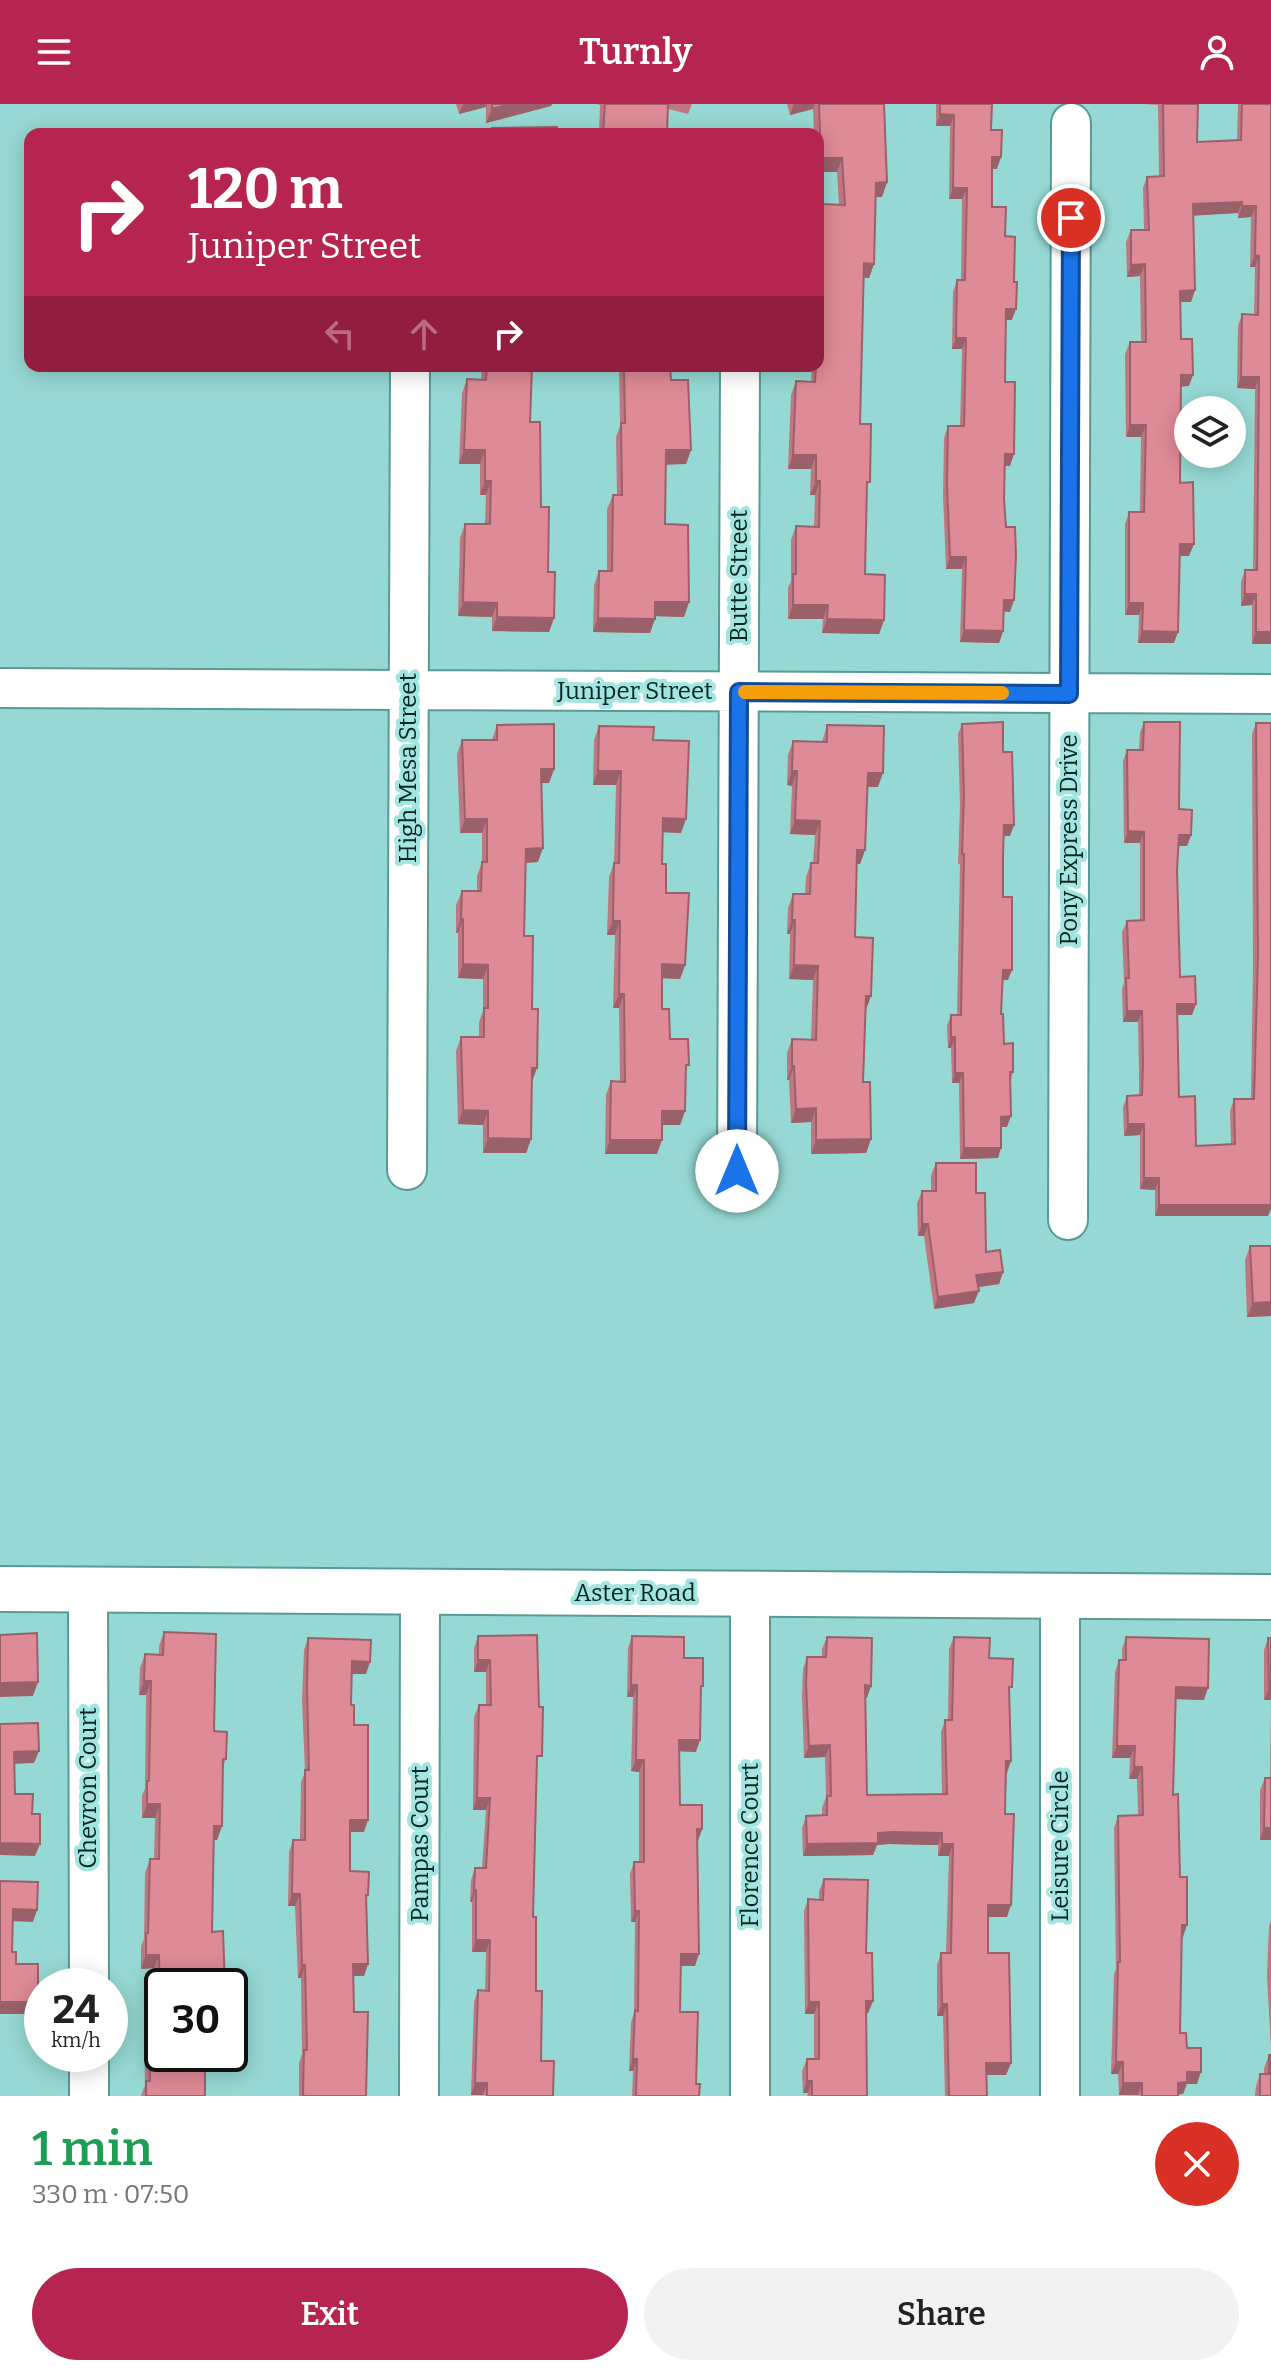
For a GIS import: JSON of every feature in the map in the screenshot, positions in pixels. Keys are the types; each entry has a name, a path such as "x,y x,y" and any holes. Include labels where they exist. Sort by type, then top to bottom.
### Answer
{"main road":[{"name":"Aster Road","path":"0,1589 1271,1597"}],"street":[{"name":"Pony Express Drive","path":"1068,1220 1071,123"},
{"name":"High Mesa Street","path":"407,1170 410,372"},
{"name":"Butte Street","path":"737,1171 740,372"},
{"name":"Juniper Street","path":"0,688 1271,694"},
{"name":"Chevron Court","path":"88,1590 89,1968"},
{"name":"Pampas Court","path":"419,2096 420,1592"},
{"name":"Florence Court","path":"750,1593 750,2096"},
{"name":"Leisure Circle","path":"1060,1596 1060,2096"},
{"path":"89,2072 89,2096"}],"building":[{"path":"492,104 510,104 492,109"},
{"path":"605,104 668,104 667,128 603,128"},
{"path":"819,104 884,104 887,182 876,183 874,264 864,263 860,424 871,424 865,574 885,575 884,620 827,619 828,605 793,605 796,526 819,527 820,481 816,481 816,455 793,455 796,381 815,382 816,372 824,372 824,204 845,205 842,158 824,158 824,128 820,128"},
{"path":"940,104 992,104 991,130 1002,130 1001,157 992,157 992,207 1006,207 1005,236 1015,237 1016,309 1006,309 1005,382 1015,382 1014,454 1005,454 1004,499 1006,527 1015,527 1016,556 1014,600 1004,600 1003,631 964,630 966,557 950,557 948,426 964,426 966,338 956,338 957,280 965,280 967,188 953,188 954,115 940,114"},
{"path":"1163,104 1198,104 1197,142 1241,140 1242,104 1271,104 1271,632 1256,632 1256,594 1245,594 1245,570 1257,570 1259,377 1241,377 1242,314 1258,315 1259,256 1255,255 1256,206 1242,206 1242,202 1193,204 1195,290 1180,291 1181,339 1192,339 1193,375 1181,375 1181,396 1174,396 1174,468 1180,468 1180,483 1193,482 1194,544 1180,544 1178,632 1142,631 1143,603 1129,603 1129,512 1144,512 1146,425 1130,425 1130,342 1146,342 1145,264 1131,265 1131,230 1149,230 1147,177 1164,176"},
{"path":"487,372 532,372 530,422 540,422 541,507 549,507 548,572 555,572 554,618 497,617 497,603 463,602 465,524 490,524 491,481 485,481 485,450 464,450 467,379 486,380"},
{"path":"624,372 670,372 671,380 688,380 691,450 666,450 665,524 688,525 689,602 655,602 655,619 598,618 599,571 612,571 613,495 622,495 621,423 625,423"},
{"path":"1003,722 1003,752 1012,752 1014,825 1004,825 1003,897 1012,897 1012,970 1003,970 1001,1014 1004,1044 1013,1043 1011,1116 1001,1117 1001,1148 964,1148 963,1073 955,1073 955,1037 951,1037 951,1015 961,1015 964,854 962,724"},
{"path":"1144,722 1180,722 1179,809 1192,810 1191,835 1179,835 1177,870 1180,977 1195,976 1196,1004 1177,1004 1179,1097 1195,1096 1196,1146 1235,1144 1234,1099 1254,1099 1258,954 1256,723 1271,723 1271,1205 1159,1205 1159,1178 1144,1178 1144,1124 1128,1124 1127,1096 1142,1095 1142,1011 1127,1011 1126,978 1129,978 1127,921 1144,920 1144,832 1128,831 1127,750 1143,750"},
{"path":"554,724 554,769 541,769 543,848 526,849 524,936 533,936 532,1009 538,1009 537,1068 532,1068 531,1139 488,1138 488,1111 463,1110 461,1037 484,1037 488,965 463,964 462,891 481,891 482,862 487,862 487,819 465,819 462,740 497,740 497,725"},
{"path":"827,725 884,726 883,773 868,773 865,850 857,850 855,937 873,938 871,996 866,996 863,1082 870,1082 871,1139 816,1140 816,1108 796,1109 792,1039 816,1040 818,966 794,965 793,894 810,894 811,863 818,863 820,821 795,820 797,771 792,771 793,741 827,742"},
{"path":"599,726 654,727 653,740 689,741 686,819 663,818 662,864 666,864 666,893 689,893 685,965 662,964 662,1009 669,1009 670,1039 688,1039 689,1065 686,1065 685,1111 662,1111 662,1140 610,1140 611,1081 625,1082 624,994 619,994 620,921 613,921 614,863 619,863 621,771 598,771"},
{"path":"936,1163 976,1163 976,1193 985,1193 986,1252 1000,1250 1003,1272 976,1275 979,1291 938,1297 928,1224 922,1224 922,1191 936,1191"},
{"path":"1250,1246 1271,1246 1271,1302 1253,1303"},
{"path":"164,1632 216,1634 214,1731 227,1732 226,1759 223,1759 222,1826 214,1826 212,1932 223,1931 224,1968 159,1968 159,1955 146,1955 150,1859 159,1859 160,1804 147,1804 151,1681 144,1681 145,1654 163,1655"},
{"path":"37,1633 38,1682 0,1683 0,1635"},
{"path":"537,1635 539,1707 543,1707 542,1756 537,1756 533,1917 536,1917 536,1991 542,1991 541,2061 554,2061 553,2096 487,2096 487,2083 475,2083 478,1990 489,1991 490,1940 476,1940 474,1890 475,1868 486,1868 490,1798 477,1798 479,1705 491,1705 490,1660 478,1660 478,1636"},
{"path":"632,1636 684,1637 684,1658 703,1658 700,1740 679,1740 680,1805 702,1805 702,1829 697,1829 699,1954 681,1954 680,2012 698,2012 696,2084 700,2084 699,2096 636,2096 637,2059 633,2059 635,2010 638,2011 639,1911 635,1911 634,1862 644,1862 644,1760 636,1760 637,1685 631,1685"},
{"path":"827,1637 872,1638 871,1686 865,1685 867,1795 947,1794 945,1720 952,1720 954,1637 990,1638 989,1658 1013,1659 1012,1687 1009,1687 1011,1761 1006,1761 1005,1814 1014,1814 1011,1905 988,1905 988,1953 1009,1953 1011,2063 986,2063 987,2096 949,2096 947,2004 942,2004 941,1953 951,1953 953,1844 942,1844 942,1833 893,1832 878,1833 878,1843 807,1844 806,1816 827,1815 827,1796 831,1796 830,1745 809,1746 806,1684 807,1657 826,1657"},
{"path":"1126,1637 1209,1639 1208,1688 1176,1687 1173,1795 1178,1794 1180,1877 1187,1877 1187,1925 1182,1925 1180,2033 1186,2033 1187,2048 1201,2048 1201,2072 1187,2072 1187,2082 1178,2083 1178,2096 1142,2096 1142,2083 1123,2083 1123,2062 1116,2062 1120,1962 1118,1816 1143,1815 1142,1767 1134,1767 1135,1746 1117,1746 1119,1660 1126,1660"},
{"path":"308,1638 371,1640 370,1662 352,1661 351,1705 354,1705 354,1725 368,1725 368,1820 350,1820 350,1871 369,1872 366,1895 368,1964 353,1964 354,2012 368,2012 366,2096 303,2096 304,2050 307,2050 305,1965 302,1965 300,1894 292,1894 293,1840 305,1840 305,1770 309,1770"},
{"path":"1268,1638 1271,1638 1271,1688 1269,1688"},
{"path":"38,1723 39,1751 14,1752 15,1794 33,1794 32,1814 40,1814 40,1844 0,1843 0,1724"},
{"path":"1265,1778 1271,1778 1271,1828 1264,1828"},
{"path":"824,1879 868,1880 866,1953 872,1953 873,2001 866,2001 867,2096 812,2096 812,2081 807,2081 807,2059 819,2059 819,2002 809,2002 808,1899 823,1900"},
{"path":"0,1881 38,1882 37,1910 13,1909 12,1952 16,1952 16,1964 38,1964 38,1968 24,1968 24,2002 0,2002"},
{"path":"1269,2055 1271,2096 1260,2096 1260,2074 1269,2074"},
{"path":"150,2072 205,2072 205,2096 146,2096 146,2081 150,2081"}],"slow traffic":[{"path":"745,692 1002,693"}],"route":[{"path":"737,1171 739,692 1069,694 1071,218"}]}
